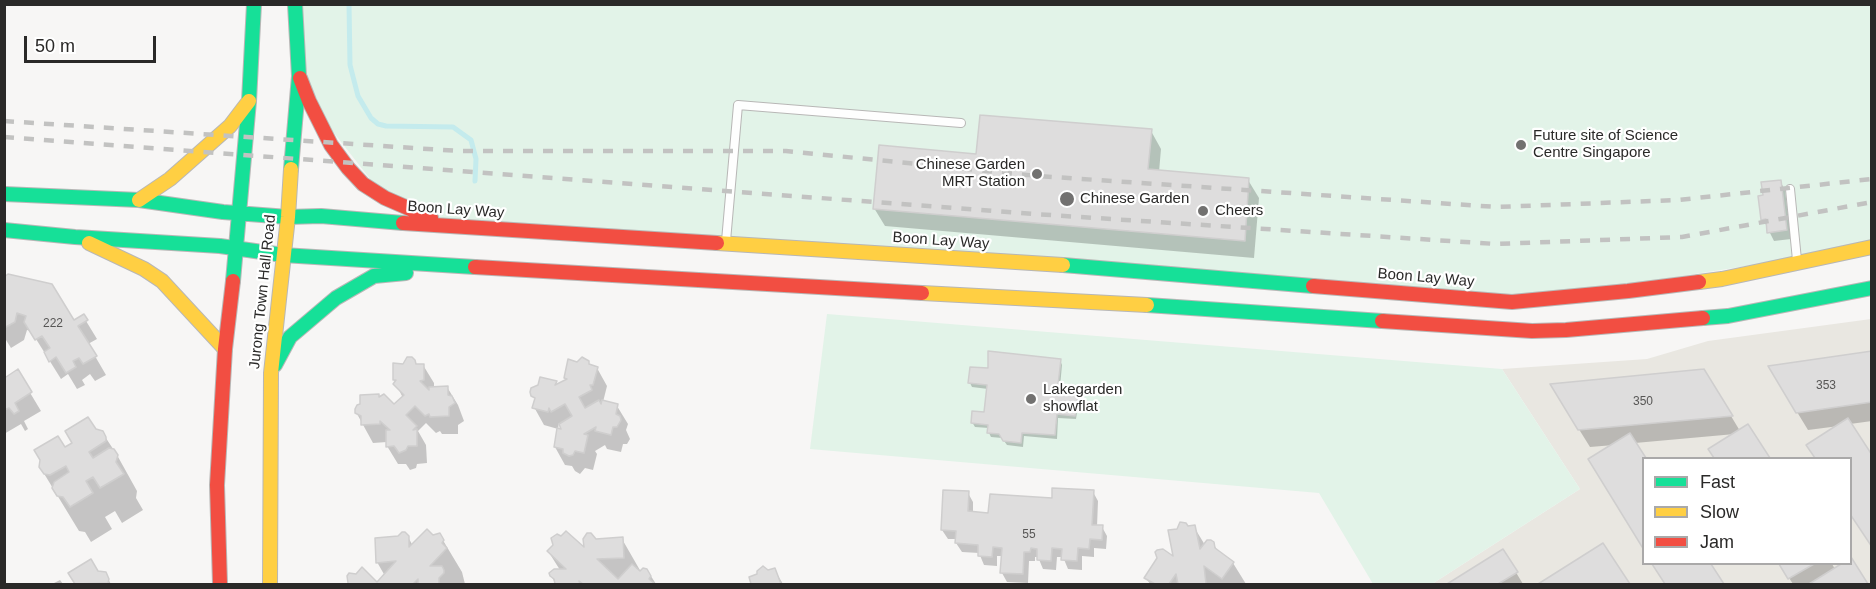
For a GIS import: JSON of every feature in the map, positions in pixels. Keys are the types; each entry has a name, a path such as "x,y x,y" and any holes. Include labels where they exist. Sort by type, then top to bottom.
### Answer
{"main road":[{"name":"Jurong Town Hall Road","path":"220,585 217,485 225,349 237,250 249,101 254,4"},
{"name":"Jurong Town Hall Road","path":"270,585 271,373 288,217 299,76 295,4"},
{"path":"299,76 332,146 363,184 385,198 453,227"},
{"path":"139,200 170,178 230,126 249,101"},
{"name":"Boon Lay Way","path":"4,194 139,200 288,217 321,216 453,227 1063,265 1512,302 1722,279 1872,247"},
{"path":"4,230 220,246 283,255 1088,302 1532,331 1728,316 1872,288"},
{"path":"75,237 144,269 162,281 225,349"},
{"path":"271,373 290,337 336,298 374,276 466,266"}],"lane":[{"path":"725,244 738,105 961,123"},
{"path":"1790,189 1797,263"}],"shaded area":[{"path":"1871,319 1871,584 1432,584 1580,489 1502,369 1647,359 1708,341"}],"green space":[{"path":"295,5 1871,5 1871,247 1512,302 453,227 385,198 309,101"},
{"path":"827,314 1502,369 1580,489 1432,584 1373,584 1319,493 810,449"}],"building":[{"name":"Chinese Garden MRT Station","path":"980,115 1152,129 1148,169 1249,178 1245,241 873,209 879,145 976,154"},
{"path":"1781,180 1787,230 1767,233 1766,219 1761,220 1758,196 1763,195 1761,182"},
{"path":"8,274 52,284 74,320 84,314 88,320 78,326 97,356 83,364 79,358 73,361 76,367 66,373 56,357 49,362 44,352 50,348 42,336 35,340 24,322 26,316 17,313 15,322 4,328 4,277"},
{"name":"Lakegarden showflat","path":"988,351 1061,359 1058,385 1079,387 1075,416 1057,414 1055,435 1022,433 1021,443 1003,441 999,434 987,433 988,425 971,423 972,411 984,412 987,385 968,383 970,367 988,368"},
{"path":"1872,351 1872,402 1796,413 1768,366"},
{"path":"407,357 412,357 416,364 424,364 424,380 420,381 429,390 429,387 448,386 448,395 452,396 455,403 449,407 449,416 430,417 429,414 425,416 415,406 406,415 417,426 413,430 417,429 417,446 408,446 406,450 399,453 394,446 386,447 386,430 390,430 380,421 380,424 361,425 361,416 355,413 355,409 360,404 360,395 379,394 379,397 384,394 394,404 404,395 393,384 396,380 393,380 393,363 403,364"},
{"path":"582,357 589,361 589,364 598,367 593,385 590,385 592,390 579,397 585,408 599,400 601,404 602,400 618,404 616,414 621,420 617,427 613,427 611,435 595,431 596,427 584,434 588,435 584,453 575,451 569,456 563,453 563,449 554,447 557,428 561,429 559,424 572,416 565,404 551,412 549,408 548,412 532,408 535,398 530,392 531,388 538,385 540,377 557,381 555,385 567,379 564,378 568,359 577,362"},
{"path":"18,369 32,392 15,403 19,411 14,414 9,408 4,410 4,375 6,377"},
{"path":"1704,369 1733,416 1578,430 1550,384"},
{"path":"88,417 96,429 103,431 106,437 106,441 89,452 93,458 109,448 114,449 118,455 116,462 124,474 100,488 93,477 86,481 93,493 70,507 63,497 57,496 52,488 54,482 69,472 66,466 50,475 44,474 39,467 40,460 34,450 58,436 65,447 72,443 65,431"},
{"path":"1848,418 1872,455 1872,547 1852,517 1852,457 1814,457 1806,445"},
{"path":"1748,424 1769,457 1713,457 1708,449"},
{"path":"1630,433 1645,457 1642,457 1642,547 1588,459"},
{"path":"1052,488 1094,490 1092,525 1103,525 1102,540 1090,539 1089,549 1078,548 1077,561 1061,560 1062,549 1052,548 1051,561 1037,560 1037,549 1031,548 1030,552 1024,552 1023,574 1000,573 1002,548 993,547 992,557 978,556 978,545 955,543 956,531 941,530 943,490 969,491 968,511 988,513 990,494 1052,498"},
{"path":"1180,522 1188,526 1195,525 1200,549 1207,540 1211,540 1215,548 1234,562 1222,579 1204,566 1206,584 1178,584 1176,574 1169,584 1155,584 1144,578 1157,558 1155,552 1157,550 1163,549 1173,556 1168,530 1177,529"},
{"path":"427,529 433,535 440,533 444,540 442,543 447,548 430,566 442,566 444,570 439,578 439,584 418,584 418,579 413,584 347,584 349,573 356,574 362,567 377,582 396,561 376,563 375,538 398,536 405,532 409,536 409,547"},
{"path":"566,531 584,547 583,539 587,533 591,533 596,539 623,537 624,558 597,559 618,579 632,564 640,571 643,568 647,569 651,576 649,579 655,584 583,584 579,581 580,584 555,584 549,573 554,569 566,569 547,551 553,545 551,538 557,534 561,536"},
{"path":"1603,543 1630,584 1538,584"},
{"path":"1503,549 1518,572 1498,584 1447,584"},
{"path":"91,559 98,571 106,572 108,583 75,584 68,573"},
{"path":"1852,559 1868,584 1809,584 1839,565 1852,565"},
{"path":"1653,565 1712,565 1724,584 1665,584"},
{"path":"1780,565 1812,565 1788,579"},
{"path":"763,566 768,570 775,568 781,584 751,584 749,577 757,574"}],"waterway":[{"path":"349,4 350,65 358,96 371,118 378,124 386,126 453,127 471,140 476,159 475,181"}],"railway":[{"path":"4,121 459,151 786,151 1038,176 1497,207 1678,200 1872,179"},
{"path":"4,137 1034,214 1496,244 1682,237 1872,202"}],"traffic: fast":[{"path":"233,281 249,101 254,4"},
{"path":"291,169 299,76 295,4"},
{"path":"4,194 139,200 223,212 288,217 321,216 403,223"},
{"path":"4,230 220,246 283,255 475,267"},
{"path":"1063,265 1313,286"},
{"path":"275,365 290,337 336,298 374,276 406,273"},
{"path":"1703,318 1728,316 1872,288"},
{"path":"1147,305 1382,321"}],"traffic: slow":[{"path":"139,200 170,179 230,126 249,101"},
{"path":"270,584 271,373 291,169"},
{"path":"89,243 144,269 162,281 225,349"},
{"path":"717,243 1063,265"},
{"path":"1699,282 1872,247"},
{"path":"922,293 1147,305"}],"traffic: jam":[{"path":"300,78 331,145 348,168 363,184 385,198 431,218"},
{"path":"403,223 717,243"},
{"path":"475,267 922,293"},
{"path":"220,584 217,485 225,349 233,281"},
{"path":"1313,286 1512,302 1699,282"},
{"path":"1382,321 1532,331 1703,318"}],"place":[{"name":"Future site of Science Centre Singapore","path":"1521,145"},
{"name":"Chinese Garden MRT Station","path":"1037,174"},
{"name":"Chinese Garden","path":"1067,199"},
{"name":"Cheers","path":"1203,211"},
{"name":"Lakegarden showflat","path":"1031,399"}]}
